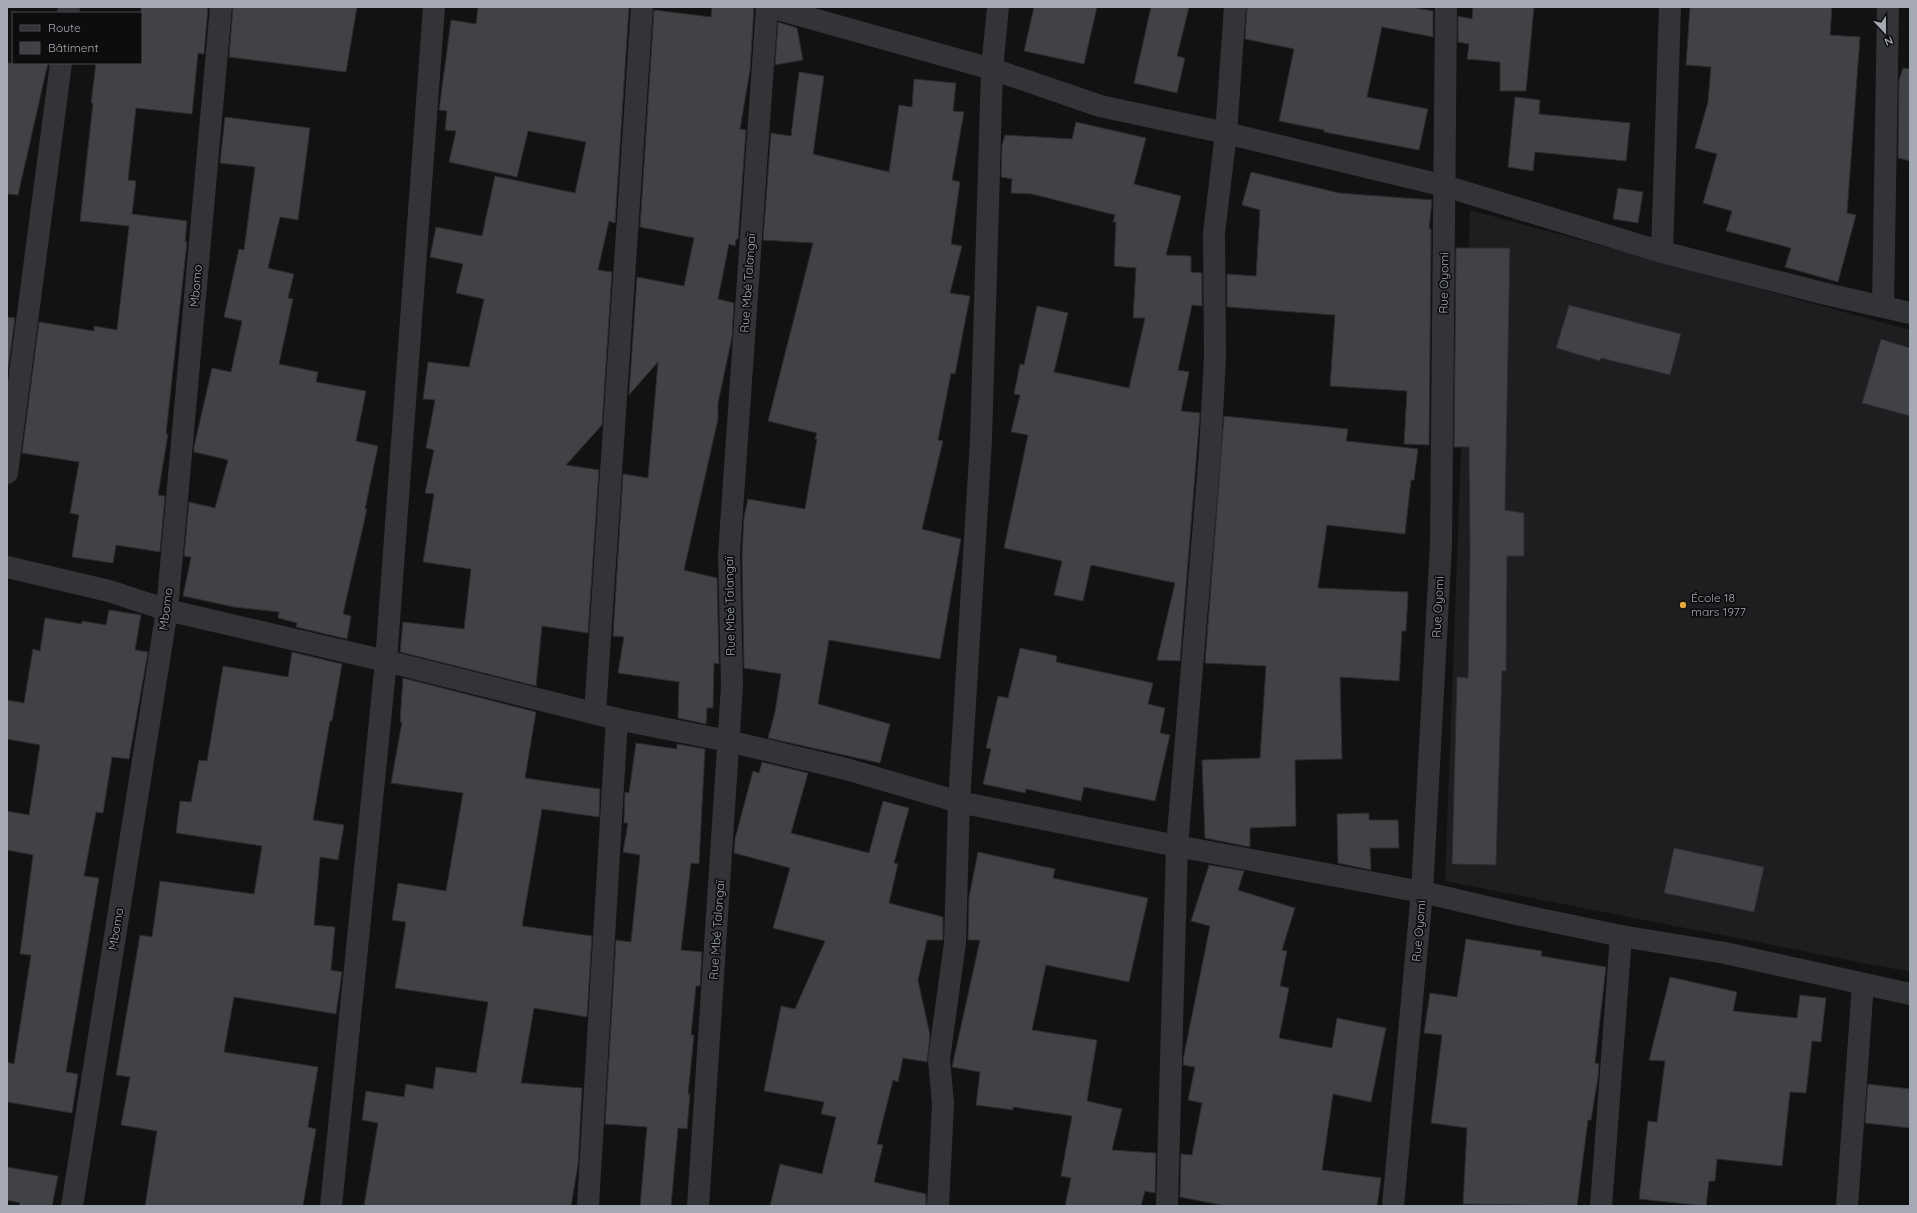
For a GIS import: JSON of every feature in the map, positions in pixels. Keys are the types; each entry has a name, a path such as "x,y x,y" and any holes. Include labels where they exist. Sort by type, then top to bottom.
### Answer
{"street":[{"name":"Mbomo","path":"72,1206 167,610 221,7"},
{"path":"331,1206 386,661 434,7"},
{"path":"595,714 642,7"},
{"name":"Rue Mbé Talangaï","path":"698,1206 732,686 729,554 766,7"},
{"path":"770,7 992,69 1100,106 1226,133 1445,186 1662,252 1822,293 1910,313"},
{"path":"938,1206 943,1104 939,1059 955,943 959,802 981,440 992,69 998,7"},
{"path":"1167,1206 1177,846 1210,452 1216,357 1214,233 1226,133 1235,7"},
{"name":"Rue Oyomi","path":"1394,1206 1422,892 1441,545 1446,7"},
{"path":"1662,252 1670,7"},
{"path":"1883,306 1888,7"},
{"path":"7,473 61,64"},
{"path":"7,567 109,591 167,610 386,661 595,714 728,741 846,769 959,802 1177,846 1422,892 1520,915 1621,936 1725,953 1910,994"},
{"path":"588,1206 617,719"},
{"path":"1602,1206 1621,936"},
{"path":"1847,1206 1863,984"}],"shaded area":[{"name":"École 18 mars 1977","path":"1470,210 1910,330 1910,972 1445,881"}],"building":[{"path":"141,7 208,7 204,54 198,53 192,114 136,108 128,180 136,181 132,214 187,221 185,242 187,242 166,434 168,434 158,495 165,496 160,552 116,545 113,563 72,557 79,515 70,513 79,462 22,453 39,322 94,331 94,326 117,330 129,226 80,221 96,64 142,64"},
{"path":"233,7 357,7 346,72 229,57"},
{"path":"478,7 629,7 615,223 609,221 598,270 612,272 602,425 566,465 599,470 588,633 542,626 536,686 400,652 403,622 464,629 471,569 423,562 434,494 425,493 434,450 426,448 435,400 423,399 428,362 469,367 484,299 456,293 463,264 430,257 436,227 482,236 495,176 575,193 586,142 528,131 517,177 449,162 456,131 445,130 447,111 439,110 451,20 476,24"},
{"path":"712,7 754,7 750,70 740,129 746,130 738,239 736,239 735,246 729,244 718,299 734,303 732,337 718,403 718,419 684,570 717,578 719,664 714,663 713,708 707,708 706,724 678,718 679,682 618,673 624,637 613,636 623,474 648,478 658,362 629,395 637,277 684,286 694,238 640,227 654,10 711,17"},
{"path":"1034,7 1097,7 1084,64 1024,51"},
{"path":"1151,7 1189,7 1177,56 1185,58 1177,93 1134,83"},
{"path":"1247,7 1410,7 1433,11 1433,37 1382,27 1367,97 1428,109 1419,150 1324,132 1324,130 1279,121 1294,49 1245,39"},
{"path":"1473,7 1534,7 1526,91 1500,91 1500,62 1467,59 1469,44 1458,42 1458,16 1472,19"},
{"path":"1690,7 1832,7 1830,35 1860,37 1847,213 1856,215 1838,282 1785,267 1791,248 1726,231 1732,211 1703,203 1717,154 1695,148 1708,102 1711,67 1686,65"},
{"path":"778,22 797,28 803,60 775,65"},
{"path":"7,63 48,64 18,195 7,194"},
{"path":"1903,68 1910,69 1910,161 1898,158 1899,80"},
{"path":"799,72 824,76 813,154 889,172 899,105 912,107 914,79 956,83 953,111 964,112 952,180 960,182 951,244 962,246 950,293 970,296 955,374 951,373 938,440 943,441 922,529 961,539 940,659 829,640 818,704 890,724 880,763 768,738 775,712 781,674 744,668 742,554 744,517 748,499 805,509 817,439 815,439 817,433 768,421 813,243 763,240 771,133 791,136"},
{"path":"1515,97 1540,100 1539,114 1630,123 1626,161 1535,152 1533,171 1508,167"},
{"path":"225,117 310,128 298,220 280,217 268,268 294,274 288,298 293,299 279,364 318,372 316,382 366,391 356,441 378,446 365,509 367,509 343,614 351,616 347,639 296,627 297,623 278,618 279,612 234,607 183,596 191,557 184,556 189,502 215,508 228,460 194,452 194,447 212,368 231,372 242,321 224,317 239,249 244,250 255,167 220,163"},
{"path":"1076,122 1146,138 1134,184 1181,196 1166,255 1191,256 1191,272 1202,273 1202,306 1192,305 1178,370 1189,372 1181,411 1200,413 1180,661 1157,660 1175,583 1091,565 1083,601 1054,595 1062,561 1004,548 1028,435 1011,432 1020,395 1014,394 1020,364 1024,365 1037,306 1068,313 1054,372 1129,388 1145,318 1133,318 1136,268 1114,266 1116,222 1113,222 1115,215 1032,194 1011,193 1012,179 1001,177 1002,145 1005,135 1072,139"},
{"path":"1251,172 1339,193 1432,200 1429,229 1431,229 1431,248 1429,445 1404,444 1407,391 1330,386 1335,315 1227,307 1227,274 1256,276 1260,210 1242,205"},
{"path":"1618,188 1643,192 1638,223 1613,219"},
{"path":"1456,248 1510,248 1505,510 1524,513 1524,556 1507,556 1506,671 1502,671 1496,865 1452,864 1457,677 1468,678 1470,552 1469,447 1454,447"},
{"path":"1569,305 1681,334 1670,375 1601,358 1600,361 1556,348"},
{"path":"7,317 15,318 7,377"},
{"path":"1881,339 1910,348 1910,416 1862,403"},
{"path":"1224,416 1348,429 1346,441 1418,449 1414,480 1411,480 1405,534 1327,525 1318,588 1408,592 1406,631 1402,631 1399,681 1340,677 1342,759 1295,760 1296,826 1250,828 1250,847 1205,838 1202,760 1260,758 1266,666 1205,663"},
{"path":"109,610 141,615 135,650 148,652 129,759 112,757 103,813 96,812 84,876 99,878 66,1072 78,1074 72,1113 7,1102 7,1062 14,1064 31,955 20,954 33,855 7,850 7,811 29,815 40,745 7,739 7,700 24,703 33,649 40,651 45,618 82,624 82,621 106,625"},
{"path":"1020,648 1057,656 1056,662 1153,683 1148,704 1165,708 1160,733 1170,735 1155,801 1084,787 1081,801 1026,789 1025,793 983,784 991,749 986,748 998,696 1008,698"},
{"path":"292,652 342,664 332,721 330,721 313,820 344,825 338,860 320,857 314,925 335,927 331,970 342,972 336,1014 234,997 224,1052 318,1067 308,1127 316,1129 303,1206 145,1206 157,1131 121,1125 130,1077 116,1075 140,935 152,937 160,881 254,894 262,846 176,833 180,801 191,802 199,760 207,761 223,666 288,677"},
{"path":"403,678 536,712 525,778 600,789 599,817 542,809 522,926 592,936 587,1017 534,1008 521,1083 582,1088 578,1165 571,1206 364,1206 378,1123 362,1120 366,1091 404,1097 406,1084 433,1089 436,1067 476,1073 488,1002 395,988 406,922 392,920 398,883 446,891 463,793 391,783 402,722 400,722"},
{"path":"636,743 677,749 677,744 705,749 699,864 691,863 681,950 702,952 700,986 696,986 691,1035 694,1035 688,1094 690,1094 687,1129 678,1128 671,1206 640,1206 647,1127 605,1124 616,940 631,942 640,855 623,852 628,823 624,823 625,792 629,793"},
{"path":"762,762 808,773 791,833 869,853 883,801 909,808 894,863 898,864 889,903 943,917 943,940 927,940 918,980 930,1035 927,1062 903,1058 898,1082 893,1080 877,1144 883,1145 874,1182 926,1194 926,1206 770,1206 780,1164 822,1174 836,1117 821,1114 824,1102 764,1091 781,1006 795,1009 825,941 773,928 790,868 734,853 735,839 753,771 759,773"},
{"path":"1369,813 1369,820 1398,820 1399,848 1370,848 1371,870 1338,863 1337,814"},
{"path":"1674,848 1764,867 1754,912 1664,893"},
{"path":"978,852 1055,869 1053,878 1148,898 1129,982 1046,965 1032,1030 1097,1040 1087,1101 1122,1109 1112,1150 1156,1153 1155,1193 1145,1191 1141,1206 1065,1206 1071,1178 1061,1176 1072,1116 1013,1107 1013,1110 976,1105 980,1072 952,1067 980,940 968,940 969,897"},
{"path":"1209,865 1244,871 1238,890 1295,908 1282,950 1287,951 1280,986 1289,988 1279,1038 1332,1048 1337,1018 1386,1028 1371,1102 1333,1094 1322,1170 1381,1178 1377,1206 1226,1206 1180,1197 1181,1154 1192,1155 1202,1103 1188,1100 1195,1067 1183,1065 1210,926 1191,921"},
{"path":"1466,939 1542,951 1541,956 1606,967 1595,1063 1599,1064 1598,1077 1591,1120 1588,1120 1577,1206 1463,1204 1467,1128 1431,1123 1442,1035 1424,1033 1430,993 1457,997"},
{"path":"1670,977 1737,992 1733,1011 1797,1018 1800,995 1826,998 1821,1042 1812,1041 1806,1093 1790,1092 1782,1166 1717,1159 1715,1181 1709,1181 1706,1206 1639,1199 1648,1121 1657,1122 1665,1061 1649,1060"},
{"path":"1868,1084 1910,1089 1910,1128 1865,1123"},
{"path":"7,1167 58,1176 52,1206 19,1206 20,1203 7,1200"}],"place":[{"name":"École 18 mars 1977","path":"1683,605"}]}
